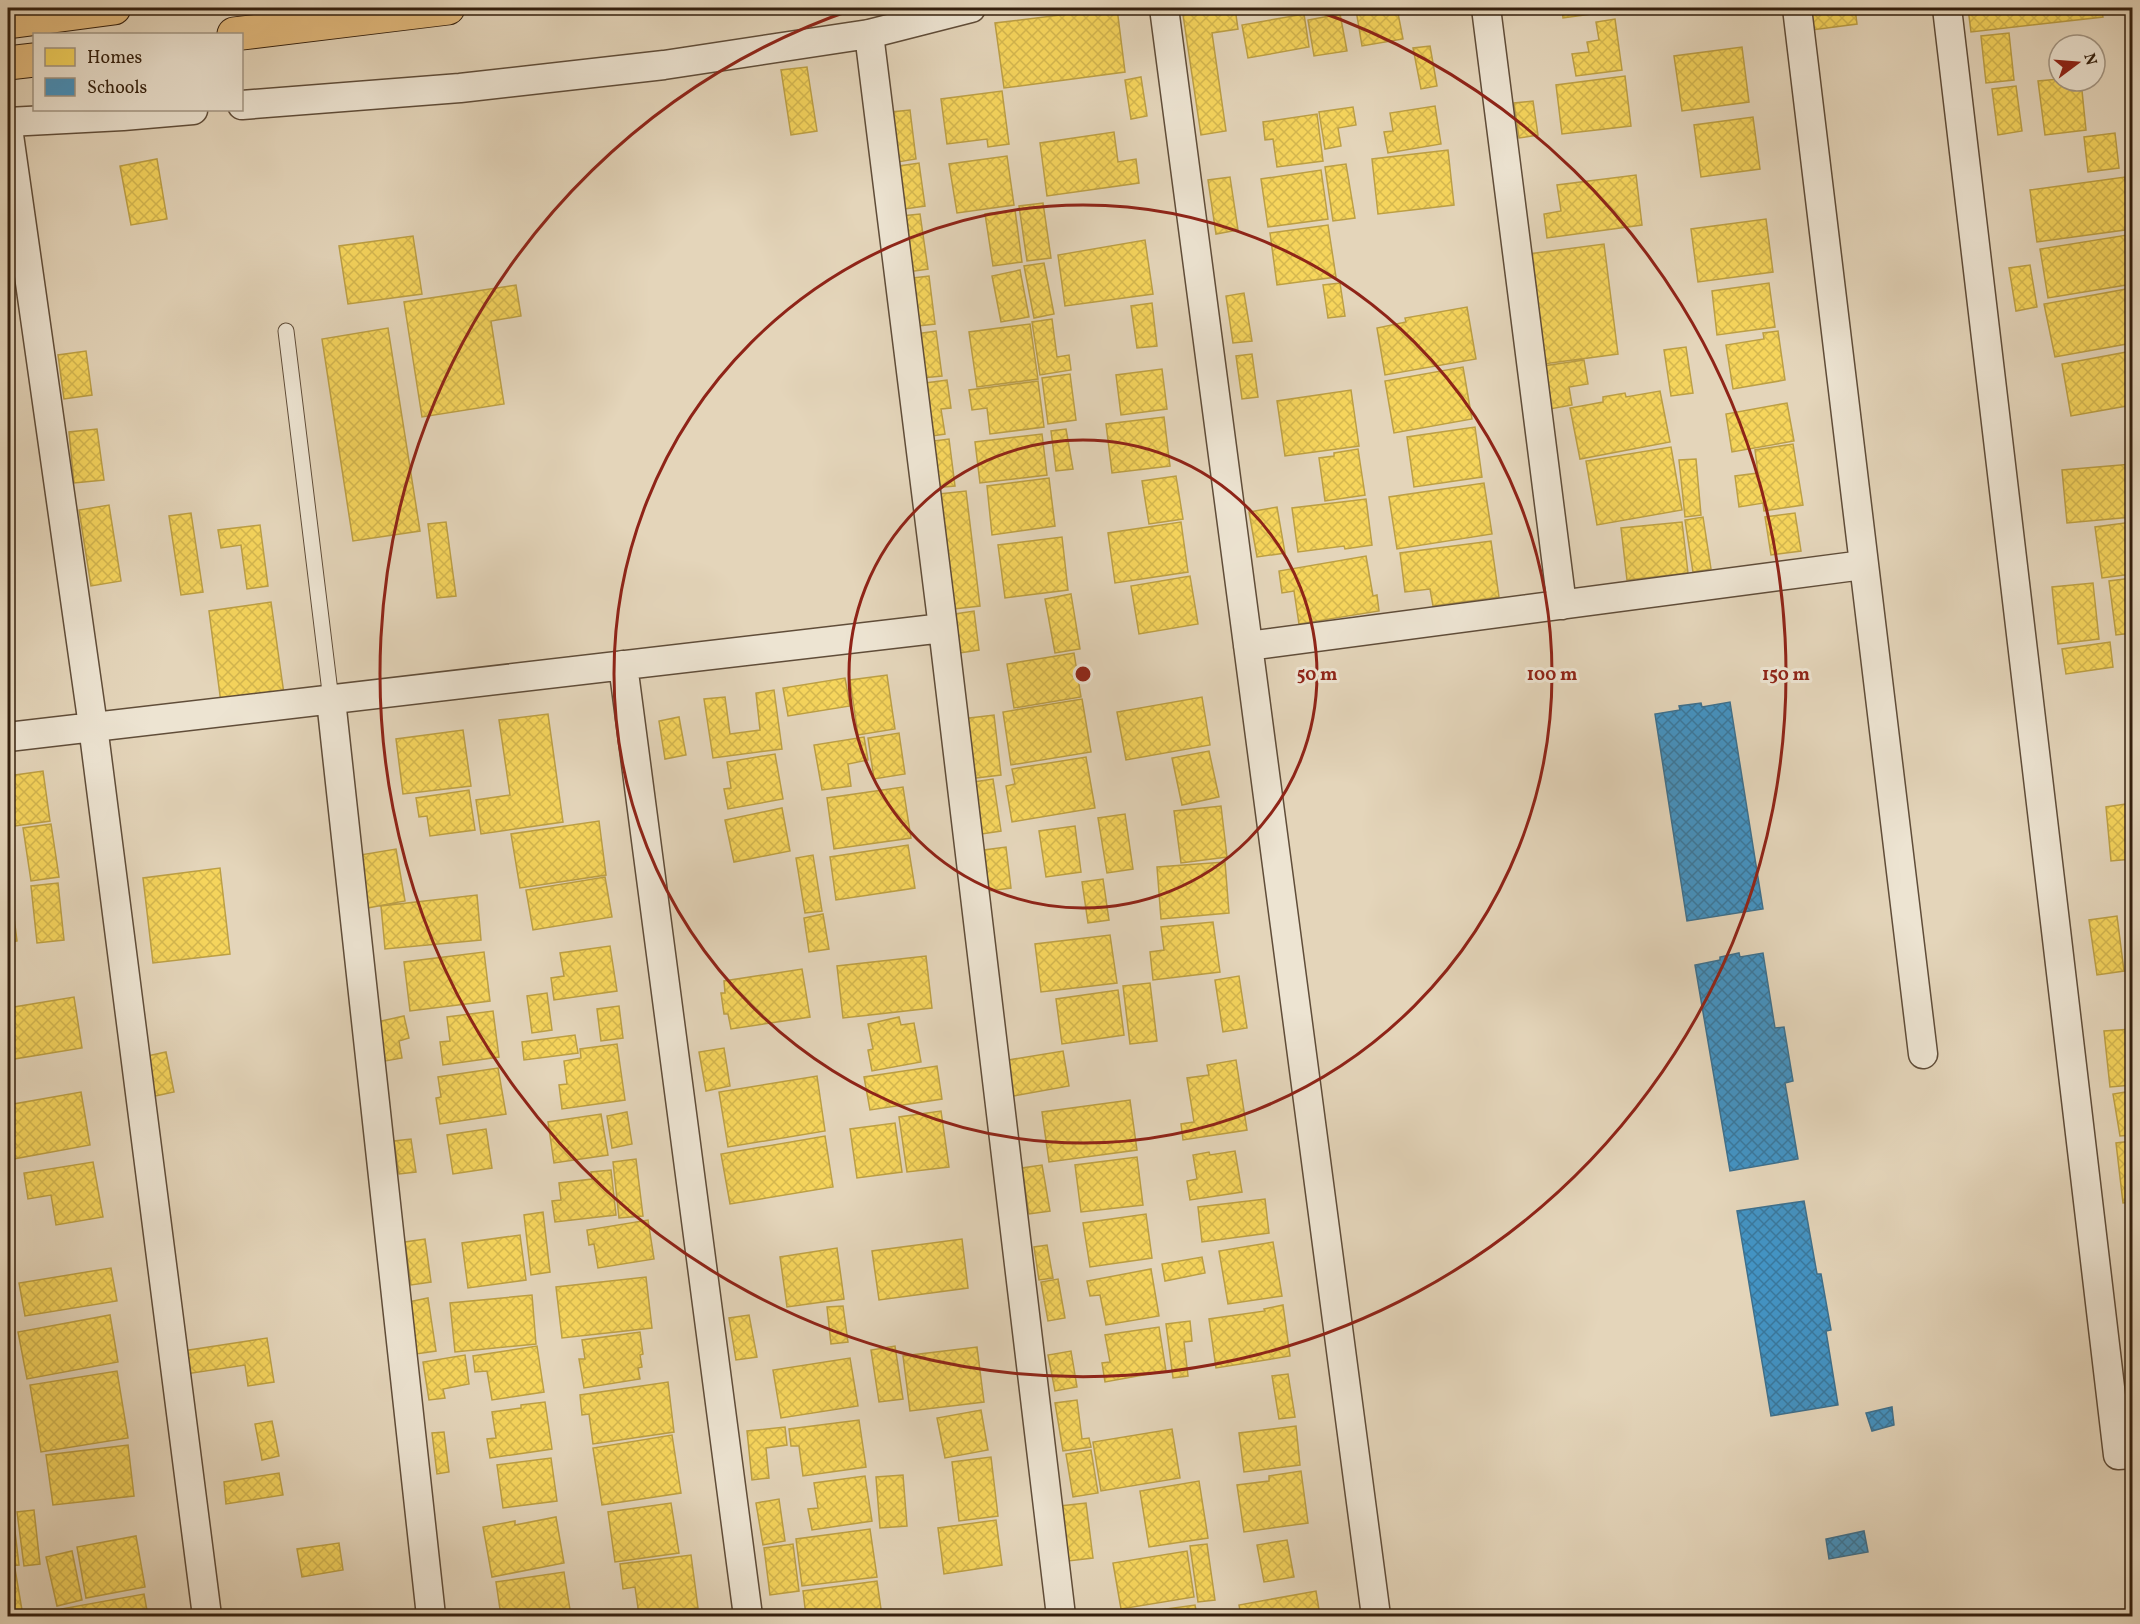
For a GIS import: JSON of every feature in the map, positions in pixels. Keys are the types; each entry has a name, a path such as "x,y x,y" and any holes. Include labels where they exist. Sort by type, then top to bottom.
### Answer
{"highway":[{"path":"8,22 114,8"},
{"path":"242,33 448,8"},
{"path":"8,63 33,60"}],"street":[{"path":"243,105 471,87 664,65 869,34 970,8"},
{"path":"1164,8 1376,1617"},
{"path":"1486,8 1562,605"},
{"path":"1797,8 1923,1054"},
{"path":"1947,8 2118,1455 2133,1454"},
{"path":"869,34 944,628 1061,1617"},
{"path":"8,122 181,111"},
{"path":"8,128 93,726 207,1617"},
{"path":"1248,646 1863,566"},
{"path":"8,737 944,628"},
{"path":"622,665 748,1617"},
{"path":"331,700 431,1617"}],"lane":[{"path":"286,331 331,700"}],"building: Homes":[{"path":"1117,8 1125,72 1004,88 995,23"},
{"path":"1182,8 1235,8 1238,29 1212,33 1226,131 1201,135"},
{"path":"1397,8 1403,39 1362,46 1356,10"},
{"path":"1562,8 1590,8 1591,14 1563,18"},
{"path":"1809,8 1855,8 1857,24 1812,30"},
{"path":"1968,8 2101,8 2103,17 1971,32"},
{"path":"1304,14 1309,47 1248,58 1242,25"},
{"path":"1340,14 1347,51 1314,56 1308,20"},
{"path":"1615,19 1622,70 1576,76 1572,54 1589,52 1587,42 1599,40 1596,22"},
{"path":"2009,33 2014,80 1986,83 1981,36"},
{"path":"1430,46 1437,86 1421,89 1413,48"},
{"path":"1742,47 1749,102 1682,111 1674,56"},
{"path":"807,67 817,131 791,135 781,70"},
{"path":"1625,76 1631,126 1562,134 1556,85"},
{"path":"1141,77 1147,116 1131,119 1125,80"},
{"path":"2047,80 2047,93 2082,93 2086,130 2045,135 2038,81"},
{"path":"2016,86 2022,131 1998,135 1992,89"},
{"path":"1002,91 1009,144 988,147 987,139 947,144 941,99"},
{"path":"1533,101 1538,135 1519,138 1514,103"},
{"path":"1435,106 1441,144 1388,153 1384,132 1393,131 1390,113"},
{"path":"1353,107 1356,125 1338,128 1341,146 1325,149 1319,112"},
{"path":"910,110 916,159 898,162 891,112"},
{"path":"1317,114 1323,161 1277,167 1273,139 1265,140 1263,122"},
{"path":"1753,117 1760,169 1701,177 1694,125"},
{"path":"1114,132 1118,162 1136,159 1139,183 1047,196 1040,143"},
{"path":"2115,133 2119,168 2088,172 2084,137"},
{"path":"1448,150 1454,205 1378,214 1372,159"},
{"path":"1007,156 1014,205 957,213 949,164"},
{"path":"157,159 167,219 131,225 120,166"},
{"path":"919,163 925,206 905,209 899,166"},
{"path":"1346,164 1355,218 1333,221 1325,167"},
{"path":"1321,170 1328,219 1268,227 1261,179"},
{"path":"1636,175 1642,225 1547,238 1544,214 1561,211 1557,185"},
{"path":"1230,177 1238,230 1216,234 1208,180"},
{"path":"2125,177 2132,229 2037,242 2030,190"},
{"path":"1043,203 1051,258 1027,261 1019,206"},
{"path":"1015,210 1022,262 993,266 985,214"},
{"path":"920,214 928,269 908,272 901,216"},
{"path":"1766,219 1773,272 1698,282 1691,229"},
{"path":"1328,225 1336,277 1277,285 1270,233"},
{"path":"2127,235 2132,284 2048,298 2040,249"},
{"path":"413,236 422,294 348,304 339,246"},
{"path":"1145,240 1153,294 1065,306 1058,255"},
{"path":"1604,244 1618,354 1536,365 1521,255"},
{"path":"1044,263 1054,314 1034,318 1024,266"},
{"path":"2030,265 2037,307 2016,311 2009,268"},
{"path":"1020,270 1029,317 1001,322 992,276"},
{"path":"929,276 935,324 910,327 904,279"},
{"path":"1340,283 1345,316 1328,318 1323,285"},
{"path":"1769,283 1775,327 1717,335 1712,291"},
{"path":"516,285 521,316 491,321 504,404 422,417 404,302"},
{"path":"2132,288 2132,343 2055,357 2044,304"},
{"path":"1244,293 1252,341 1233,343 1226,296"},
{"path":"1152,303 1157,346 1137,348 1131,306"},
{"path":"1467,307 1476,359 1385,375 1377,328 1406,322 1405,318"},
{"path":"1052,319 1057,357 1069,355 1071,370 1040,375 1032,322"},
{"path":"1030,324 1038,379 977,387 969,332"},
{"path":"388,328 420,531 353,541 322,339"},
{"path":"936,331 942,376 922,378 916,334"},
{"path":"1778,331 1785,380 1733,389 1726,345 1764,339 1763,333"},
{"path":"1686,347 1693,393 1671,396 1664,350"},
{"path":"86,351 92,395 64,399 58,355"},
{"path":"2132,351 2132,405 2071,416 2062,364"},
{"path":"1252,354 1258,397 1242,399 1236,356"},
{"path":"1584,360 1588,384 1569,387 1572,405 1550,409 1543,366"},
{"path":"1463,367 1472,419 1394,433 1385,381"},
{"path":"1162,369 1167,409 1121,415 1116,375"},
{"path":"1070,374 1076,420 1048,424 1042,378"},
{"path":"947,380 951,408 941,409 945,434 925,437 918,384"},
{"path":"1038,381 1044,427 990,434 987,408 972,410 969,390"},
{"path":"1351,390 1359,446 1285,456 1277,401"},
{"path":"1660,391 1670,442 1580,459 1570,408 1603,402 1603,397 1625,393 1626,397"},
{"path":"1787,403 1794,441 1732,452 1726,414"},
{"path":"1164,417 1170,466 1112,473 1106,424"},
{"path":"1475,427 1482,477 1414,487 1407,437"},
{"path":"97,429 104,480 74,483 69,432"},
{"path":"1066,429 1073,469 1056,471 1051,431"},
{"path":"1042,434 1047,475 980,483 975,442"},
{"path":"949,439 955,486 932,488 926,442"},
{"path":"1793,444 1803,505 1764,511 1763,503 1739,507 1735,476 1758,473 1755,450"},
{"path":"1671,447 1682,510 1597,525 1586,461"},
{"path":"1358,449 1365,495 1325,501 1319,458"},
{"path":"1696,459 1701,515 1685,517 1679,460"},
{"path":"2132,464 2132,517 2067,523 2062,470"},
{"path":"1176,476 1183,519 1149,524 1142,481"},
{"path":"1049,478 1055,526 992,535 987,486"},
{"path":"1484,483 1492,534 1397,549 1389,497"},
{"path":"966,491 980,606 945,610 930,495"},
{"path":"1366,499 1372,545 1298,552 1292,508"},
{"path":"109,505 121,581 91,586 79,510"},
{"path":"1277,507 1285,553 1257,557 1249,512"},
{"path":"191,513 203,592 181,595 169,516"},
{"path":"1795,513 1801,551 1771,555 1765,517"},
{"path":"1703,517 1711,569 1693,572 1685,520"},
{"path":"446,522 456,596 437,598 428,524"},
{"path":"1181,522 1188,572 1115,583 1108,533"},
{"path":"1682,522 1688,573 1627,580 1621,528"},
{"path":"2132,522 2132,574 2102,578 2095,527"},
{"path":"260,525 268,586 247,589 241,545 221,548 218,530"},
{"path":"1062,537 1068,590 1005,598 998,545"},
{"path":"1491,541 1499,597 1433,606 1430,589 1405,592 1400,553"},
{"path":"1366,556 1373,596 1377,595 1379,611 1299,624 1294,591 1282,593 1279,571"},
{"path":"1190,576 1198,624 1139,634 1131,586"},
{"path":"2132,578 2132,633 2116,635 2109,581"},
{"path":"2093,583 2099,639 2058,644 2052,587"},
{"path":"1071,594 1080,649 1055,653 1045,599"},
{"path":"271,602 284,694 221,703 209,611"},
{"path":"974,611 979,650 960,653 955,614"},
{"path":"2127,639 2132,639 2132,676"},
{"path":"2110,642 2113,667 2066,674 2062,649"},
{"path":"1074,653 1081,697 1014,708 1007,664"},
{"path":"887,675 895,729 858,735 850,680"},
{"path":"845,678 850,706 788,716 783,688"},
{"path":"774,690 782,749 713,758 704,699 725,697 730,734 760,730 756,693"},
{"path":"1202,697 1210,745 1126,760 1117,712"},
{"path":"1082,699 1091,752 1011,765 1003,712"},
{"path":"548,714 563,822 481,834 476,800 510,795 499,720"},
{"path":"994,715 1001,775 968,779 961,719"},
{"path":"679,717 686,755 665,759 659,721"},
{"path":"463,730 471,786 403,794 396,739"},
{"path":"899,733 905,774 874,779 868,738"},
{"path":"864,737 868,760 848,764 851,786 822,790 814,745"},
{"path":"1209,751 1219,797 1182,805 1172,758"},
{"path":"775,754 783,799 728,809 724,789 731,788 727,762"},
{"path":"1086,757 1095,808 1012,822 1006,786 1015,784 1012,769"},
{"path":"43,771 50,821 8,827 8,776"},
{"path":"993,779 1001,831 975,835 967,783"},
{"path":"903,787 911,838 834,849 827,798"},
{"path":"469,790 475,830 430,836 427,816 419,817 416,798"},
{"path":"2132,803 2132,859 2111,861 2106,807"},
{"path":"1221,806 1227,857 1181,863 1174,811"},
{"path":"782,808 790,851 734,862 725,820"},
{"path":"1125,814 1133,869 1107,873 1098,818"},
{"path":"599,821 606,875 520,888 511,834"},
{"path":"51,824 59,877 31,881 23,828"},
{"path":"1075,826 1081,872 1046,877 1039,831"},
{"path":"908,845 915,888 836,900 830,857"},
{"path":"1006,847 1011,888 989,891 984,850"},
{"path":"396,849 405,901 362,909 354,856"},
{"path":"813,855 822,911 805,913 796,858"},
{"path":"1225,862 1229,913 1161,919 1157,867"},
{"path":"220,868 230,954 153,963 143,878"},
{"path":"605,877 612,917 533,930 526,890"},
{"path":"1103,879 1109,920 1088,923 1082,882"},
{"path":"58,883 64,940 37,943 31,886"},
{"path":"8,894 11,894 17,941 8,943"},
{"path":"477,895 481,940 385,949 381,906"},
{"path":"823,914 829,949 809,952 804,918"},
{"path":"2117,916 2124,971 2097,975 2089,920"},
{"path":"1213,922 1220,972 1153,980 1150,952 1164,950 1161,927"},
{"path":"1110,935 1117,983 1041,992 1035,944"},
{"path":"610,946 617,991 554,1000 551,978 564,976 560,953"},
{"path":"484,952 490,1001 410,1011 404,962"},
{"path":"926,956 932,1008 843,1018 837,966"},
{"path":"802,969 810,1017 731,1029 728,1014 724,1014 721,993 725,993 724,981"},
{"path":"1239,976 1247,1028 1223,1032 1215,980"},
{"path":"1150,983 1157,1041 1130,1044 1123,986"},
{"path":"1118,990 1124,1035 1062,1044 1056,999"},
{"path":"547,993 552,1030 532,1033 527,996"},
{"path":"74,997 82,1048 8,1060 8,1008"},
{"path":"619,1006 623,1038 601,1041 597,1009"},
{"path":"493,1011 499,1057 443,1065 440,1042 450,1041 447,1017"},
{"path":"404,1016 409,1038 399,1041 402,1058 380,1062 372,1023"},
{"path":"899,1017 901,1025 914,1023 921,1062 872,1071 868,1050 873,1049 868,1024"},
{"path":"2132,1029 2132,1085 2110,1087 2104,1031"},
{"path":"575,1035 578,1053 524,1060 522,1042"},
{"path":"617,1044 625,1100 562,1109 559,1085 567,1084 564,1061 581,1058 580,1049"},
{"path":"724,1048 730,1086 706,1091 699,1052"},
{"path":"1063,1051 1069,1086 1008,1097 1002,1061"},
{"path":"166,1052 174,1092 155,1096 147,1056"},
{"path":"1236,1060 1247,1130 1183,1140 1181,1124 1194,1122 1187,1078 1209,1075 1207,1065"},
{"path":"937,1066 942,1099 870,1110 864,1077"},
{"path":"498,1068 506,1114 440,1124 436,1098 441,1097 438,1077"},
{"path":"817,1076 825,1131 728,1147 719,1092"},
{"path":"2132,1091 2132,1135 2120,1136 2113,1094"},
{"path":"81,1092 90,1145 8,1160 8,1105"},
{"path":"1130,1100 1137,1150 1049,1162 1042,1112"},
{"path":"941,1111 949,1167 907,1172 899,1117"},
{"path":"627,1112 632,1144 612,1148 607,1116"},
{"path":"601,1114 608,1155 554,1163 548,1122"},
{"path":"895,1123 902,1172 857,1178 850,1129"},
{"path":"486,1129 492,1168 453,1174 447,1135"},
{"path":"825,1136 833,1187 730,1204 721,1154"},
{"path":"411,1139 416,1172 399,1174 394,1141"},
{"path":"2132,1141 2132,1202 2123,1203 2116,1143"},
{"path":"1235,1151 1242,1192 1190,1200 1187,1181 1197,1179 1193,1155"},
{"path":"1137,1157 1143,1205 1081,1212 1075,1165"},
{"path":"636,1159 643,1216 619,1218 613,1162"},
{"path":"93,1162 103,1217 56,1225 51,1195 28,1199 24,1173"},
{"path":"1042,1165 1050,1211 1029,1214 1022,1168"},
{"path":"611,1170 616,1215 555,1222 552,1201 561,1200 559,1183 592,1179 591,1172"},
{"path":"1265,1199 1269,1233 1202,1242 1198,1207"},
{"path":"543,1212 550,1272 531,1275 524,1215"},
{"path":"1146,1214 1152,1258 1090,1267 1083,1223"},
{"path":"648,1220 654,1259 598,1268 594,1244 589,1245 587,1230"},
{"path":"520,1235 526,1280 468,1288 462,1243"},
{"path":"425,1239 431,1282 411,1285 405,1242"},
{"path":"962,1239 968,1288 879,1300 872,1251"},
{"path":"1273,1242 1282,1296 1228,1304 1219,1251"},
{"path":"1047,1245 1053,1278 1039,1280 1034,1247"},
{"path":"837,1248 844,1299 787,1307 780,1257"},
{"path":"1202,1257 1205,1273 1165,1281 1162,1264"},
{"path":"111,1268 117,1301 25,1316 19,1283"},
{"path":"1151,1269 1159,1316 1106,1325 1100,1295 1090,1296 1087,1281"},
{"path":"646,1277 652,1328 562,1338 556,1287"},
{"path":"1058,1279 1065,1318 1048,1321 1041,1282"},
{"path":"532,1295 536,1344 455,1352 450,1303"},
{"path":"428,1298 436,1351 416,1354 408,1302"},
{"path":"1283,1305 1290,1356 1216,1368 1209,1319 1265,1311 1264,1309"},
{"path":"843,1306 848,1342 831,1344 827,1307"},
{"path":"110,1315 118,1362 27,1379 18,1332"},
{"path":"749,1315 757,1357 736,1360 729,1318"},
{"path":"1190,1321 1192,1341 1184,1342 1188,1376 1173,1378 1166,1324"},
{"path":"1159,1327 1166,1371 1105,1382 1102,1363 1110,1362 1105,1335"},
{"path":"640,1332 643,1354 640,1355 642,1367 638,1368 640,1379 584,1388 579,1359 585,1359 582,1340"},
{"path":"267,1338 274,1382 248,1386 245,1365 186,1374 183,1351"},
{"path":"537,1346 544,1392 492,1400 487,1371 475,1372 473,1356"},
{"path":"895,1346 903,1399 879,1402 871,1350"},
{"path":"977,1347 984,1402 910,1411 903,1356"},
{"path":"1071,1351 1077,1387 1055,1391 1048,1355"},
{"path":"465,1355 469,1384 443,1389 445,1398 429,1400 423,1362"},
{"path":"850,1358 858,1406 781,1418 773,1370"},
{"path":"117,1371 128,1438 41,1452 30,1385"},
{"path":"1288,1374 1295,1417 1279,1419 1272,1376"},
{"path":"668,1382 674,1432 593,1444 589,1414 582,1415 580,1395"},
{"path":"1077,1400 1082,1439 1089,1438 1091,1447 1063,1451 1055,1403"},
{"path":"545,1402 552,1449 490,1458 487,1439 496,1438 492,1412"},
{"path":"981,1410 988,1450 945,1458 937,1418"},
{"path":"859,1420 866,1467 803,1476 799,1446 791,1446 789,1429"},
{"path":"272,1421 279,1456 262,1460 255,1424"},
{"path":"1296,1426 1300,1465 1244,1472 1239,1433"},
{"path":"785,1427 787,1445 766,1448 769,1478 752,1480 747,1431"},
{"path":"1172,1429 1180,1478 1101,1491 1093,1442"},
{"path":"444,1432 449,1472 437,1474 432,1433"},
{"path":"672,1435 681,1493 602,1505 593,1448"},
{"path":"128,1445 134,1496 53,1505 46,1455"},
{"path":"1091,1450 1098,1493 1073,1497 1066,1454"},
{"path":"991,1457 998,1516 959,1521 952,1462"},
{"path":"551,1458 557,1501 503,1508 497,1465"},
{"path":"1301,1471 1308,1523 1244,1532 1237,1485 1269,1481 1269,1476"},
{"path":"279,1473 283,1495 226,1504 224,1482"},
{"path":"903,1475 907,1526 880,1528 876,1477"},
{"path":"865,1476 872,1521 812,1530 808,1509 818,1508 814,1483"},
{"path":"1199,1481 1208,1538 1149,1547 1140,1491"},
{"path":"779,1499 785,1541 763,1545 756,1503"},
{"path":"671,1503 679,1553 615,1562 608,1512"},
{"path":"1086,1503 1093,1558 1068,1561 1060,1506"},
{"path":"34,1510 40,1564 24,1566 17,1512"},
{"path":"8,1515 13,1515 19,1565 8,1566"},
{"path":"556,1517 564,1563 492,1577 483,1527 515,1521 515,1525"},
{"path":"996,1520 1002,1565 944,1574 938,1528"},
{"path":"870,1529 877,1577 802,1586 796,1539"},
{"path":"136,1536 145,1587 86,1598 77,1547"},
{"path":"1287,1540 1294,1577 1264,1582 1257,1545"},
{"path":"339,1543 343,1570 302,1577 297,1549"},
{"path":"793,1544 799,1591 770,1595 764,1548"},
{"path":"1207,1544 1215,1600 1198,1602 1190,1546"},
{"path":"72,1551 82,1600 57,1606 46,1557"},
{"path":"1187,1551 1194,1597 1121,1609 1113,1563"},
{"path":"691,1555 698,1608 639,1615 635,1587 623,1589 620,1564"},
{"path":"15,1569 23,1616 8,1616 8,1570"},
{"path":"564,1572 571,1616 501,1616 496,1582"},
{"path":"877,1581 882,1616 806,1616 803,1591"},
{"path":"1316,1591 1320,1616 1241,1616 1239,1605"},
{"path":"144,1594 148,1616 62,1616 61,1609"},
{"path":"1195,1605 1197,1616 1124,1616 1124,1615"}],"building: Schools":[{"path":"1730,702 1763,909 1687,921 1655,714 1680,710 1679,706 1701,703 1702,707"},
{"path":"1739,953 1740,957 1763,953 1775,1028 1784,1027 1793,1081 1785,1083 1798,1159 1730,1171 1695,965"},
{"path":"1804,1201 1817,1274 1821,1274 1831,1330 1826,1331 1838,1405 1771,1416 1737,1211"},
{"path":"1892,1407 1894,1425 1872,1431 1866,1413"},
{"path":"1864,1531 1868,1552 1829,1559 1826,1539"}]}
